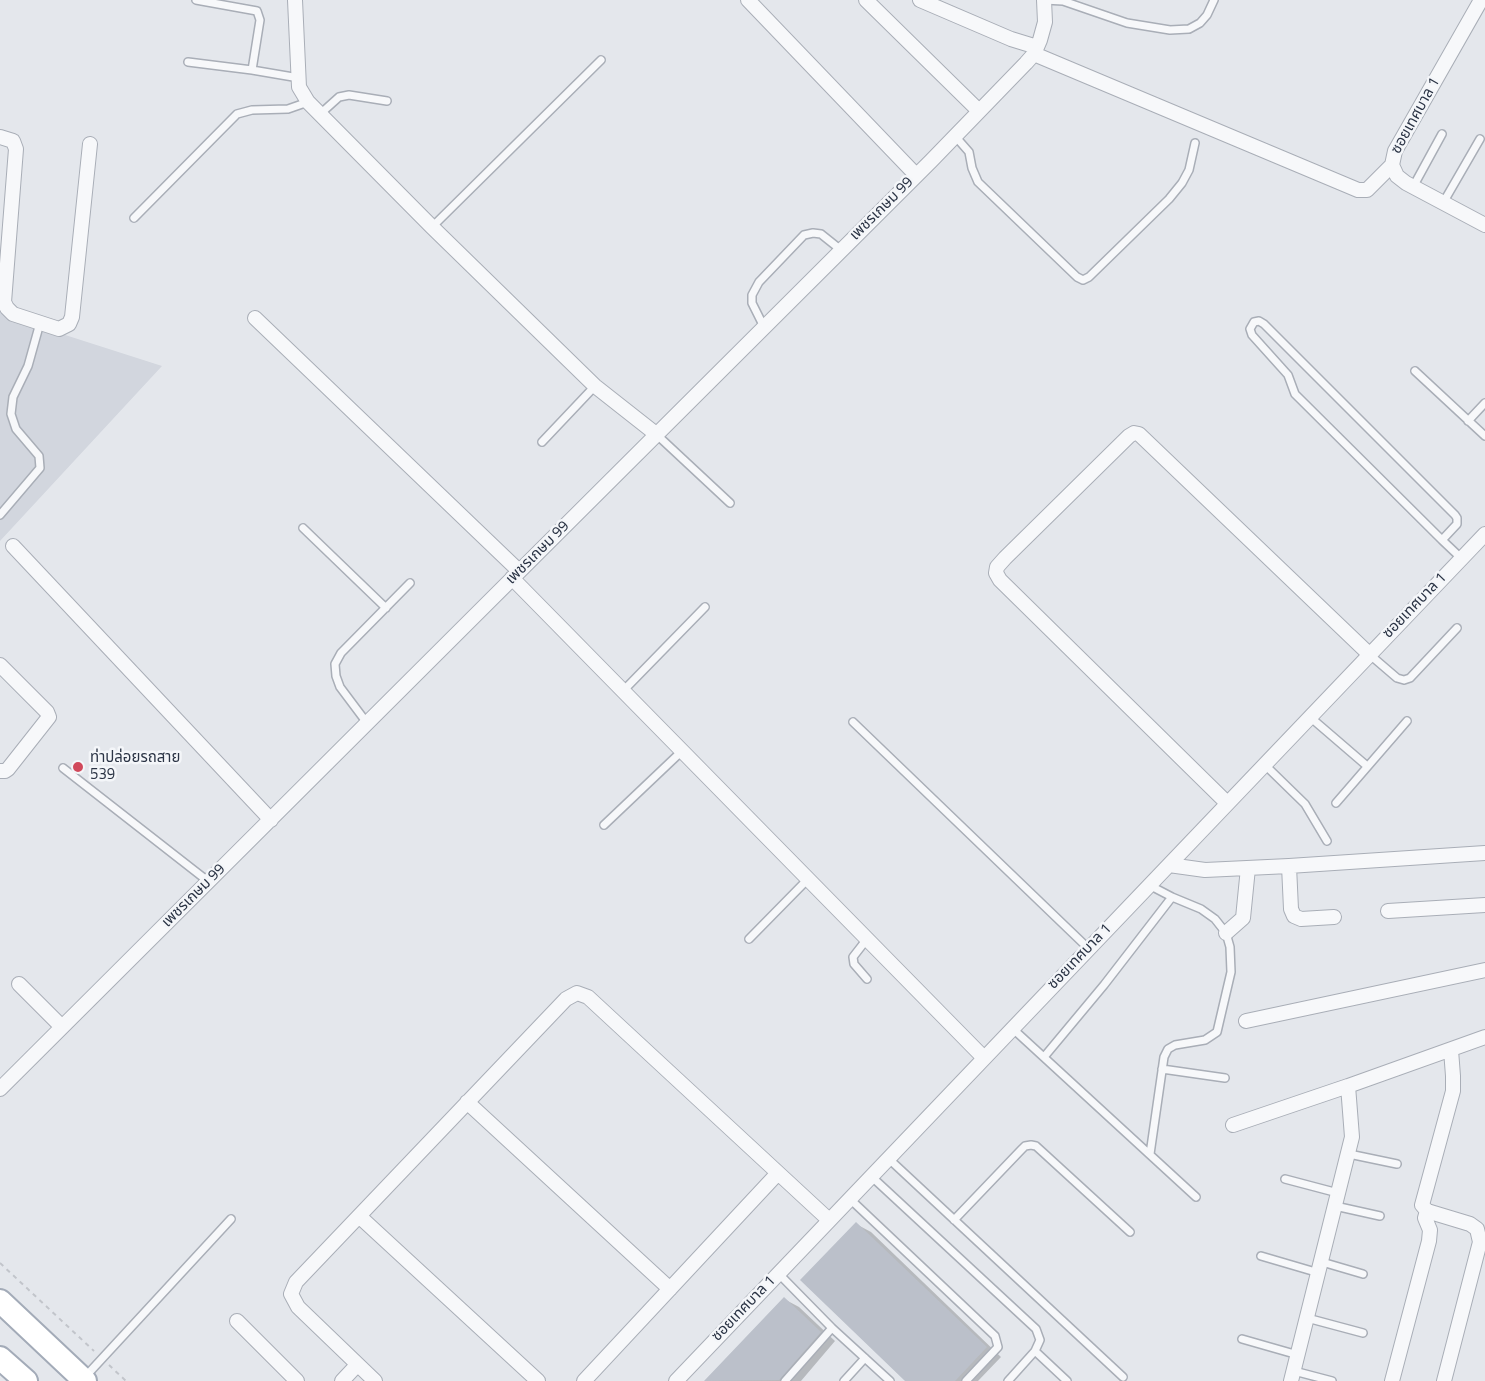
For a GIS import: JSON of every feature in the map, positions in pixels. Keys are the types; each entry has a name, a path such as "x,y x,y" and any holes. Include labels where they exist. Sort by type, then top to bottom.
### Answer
{"main road":[{"path":"0,1301 84,1380"},
{"path":"0,1358 26,1381"}],"street":[{"path":"296,0 299,78 301,93 308,102 595,386 656,434"},
{"path":"748,0 916,175"},
{"path":"866,0 979,111"},
{"path":"920,0 1358,190 1367,190 1392,165"},
{"name":"เพชรเกษม 99","path":"0,1089 979,111 1035,50 1045,22 1044,0"},
{"name":"ซอยเทศบาล 1","path":"1481,0 1395,151 1392,165 1397,176 1413,187 1485,225"},
{"path":"0,137 13,141 16,149 4,302 13,314 59,329 69,324 72,317 90,144"},
{"path":"255,318 516,574 623,691 984,1058"},
{"path":"1227,803 1000,580 996,573 997,567 1005,558 1129,436 1134,433 1139,434 1369,654"},
{"name":"ซอยเทศบาล 1","path":"676,1381 1485,534"},
{"path":"13,546 271,820"},
{"path":"0,665 47,712 49,717 8,769 0,771"},
{"path":"1168,865 1205,870 1485,853"},
{"path":"1289,866 1291,909 1294,916 1301,919 1334,917"},
{"path":"1226,933 1243,918 1248,868"},
{"path":"1388,911 1485,905"},
{"path":"1246,1021 1485,970"},
{"path":"19,984 62,1027"},
{"path":"375,1381 298,1307 291,1294 296,1282 566,999 577,993 588,997 830,1220"},
{"path":"1233,1125 1485,1037"},
{"path":"1444,1381 1480,1242 1480,1234 1470,1224 1427,1211 1422,1204 1453,1091 1451,1050"},
{"path":"1293,1376 1349,1154 1353,1126 1348,1086"},
{"path":"467,1102 670,1289"},
{"path":"584,1381 778,1173"},
{"path":"1392,1381 1430,1234 1425,1218 1427,1211"},
{"path":"359,1216 538,1381"},
{"path":"237,1321 297,1381"},
{"path":"342,1381 357,1365"}],"lane":[{"path":"196,0 257,11 260,20 252,70"},
{"path":"1044,0 1063,1 1127,23 1170,30 1189,29 1200,23 1207,15 1214,0"},
{"path":"432,227 601,60"},
{"path":"188,62 299,78"},
{"path":"319,115 339,97 349,95 387,101"},
{"path":"134,218 237,114 288,109 308,102"},
{"path":"1413,187 1442,134"},
{"path":"955,136 969,152 978,182 1077,277 1083,280 1089,278 1182,183 1189,170 1195,143"},
{"path":"1443,203 1480,139"},
{"path":"764,327 752,303 752,295 759,282 804,235 821,234 841,250"},
{"path":"1443,540 1457,524 1455,515 1264,324 1254,322 1250,329 1252,335 1288,375 1295,394 1461,558"},
{"path":"0,515 40,468 39,456 16,429 11,414 14,397 28,366 40,323"},
{"path":"1414,371 1485,436"},
{"path":"542,442 595,386"},
{"path":"1468,421 1485,403"},
{"path":"656,434 730,503"},
{"path":"303,528 386,608"},
{"path":"367,723 340,687 335,664 341,653 410,583"},
{"path":"623,691 705,607"},
{"path":"1369,654 1397,678 1404,680 1410,678 1457,628"},
{"path":"1310,716 1367,766"},
{"path":"1336,803 1407,721"},
{"path":"854,722 1089,949"},
{"path":"604,825 682,751"},
{"path":"1266,765 1305,804 1327,841"},
{"path":"63,768 209,882"},
{"path":"749,939 808,879"},
{"path":"1149,885 1201,909 1215,919 1226,933 1230,947 1232,972 1217,1032 1205,1040 1175,1044 1168,1049 1164,1057 1150,1154"},
{"path":"1044,1057 1104,985 1172,897"},
{"path":"867,939 853,957 854,964 867,979"},
{"path":"1012,1028 1197,1197"},
{"path":"1162,1069 1225,1078"},
{"path":"954,1220 1025,1146 1031,1145 1036,1146 1130,1232"},
{"path":"1349,1154 1397,1164"},
{"path":"889,1159 1123,1377"},
{"path":"872,1177 1036,1329 1040,1340 1035,1351 1008,1381"},
{"path":"1285,1179 1380,1216"},
{"path":"850,1199 995,1336 998,1347 966,1381"},
{"path":"84,1380 231,1219"},
{"path":"1261,1256 1363,1274"},
{"path":"778,1273 832,1328 890,1381"},
{"path":"1307,1318 1363,1333"},
{"path":"785,1381 832,1328"},
{"path":"1242,1339 1298,1355"},
{"path":"1035,1351 1067,1381"},
{"path":"844,1381 865,1358"},
{"path":"1293,1376 1332,1381"}],"path":[{"path":"0,1263 126,1381"}],"shaded area":[{"path":"0,307 34,325 162,366 0,541"}],"building":[{"path":"856,1222 987,1347 955,1381 905,1381 800,1280"},
{"path":"784,1297 821,1332 779,1380 704,1381"}],"place":[{"name":"ท่าปล่อยรถสาย 539","path":"78,767"}]}
